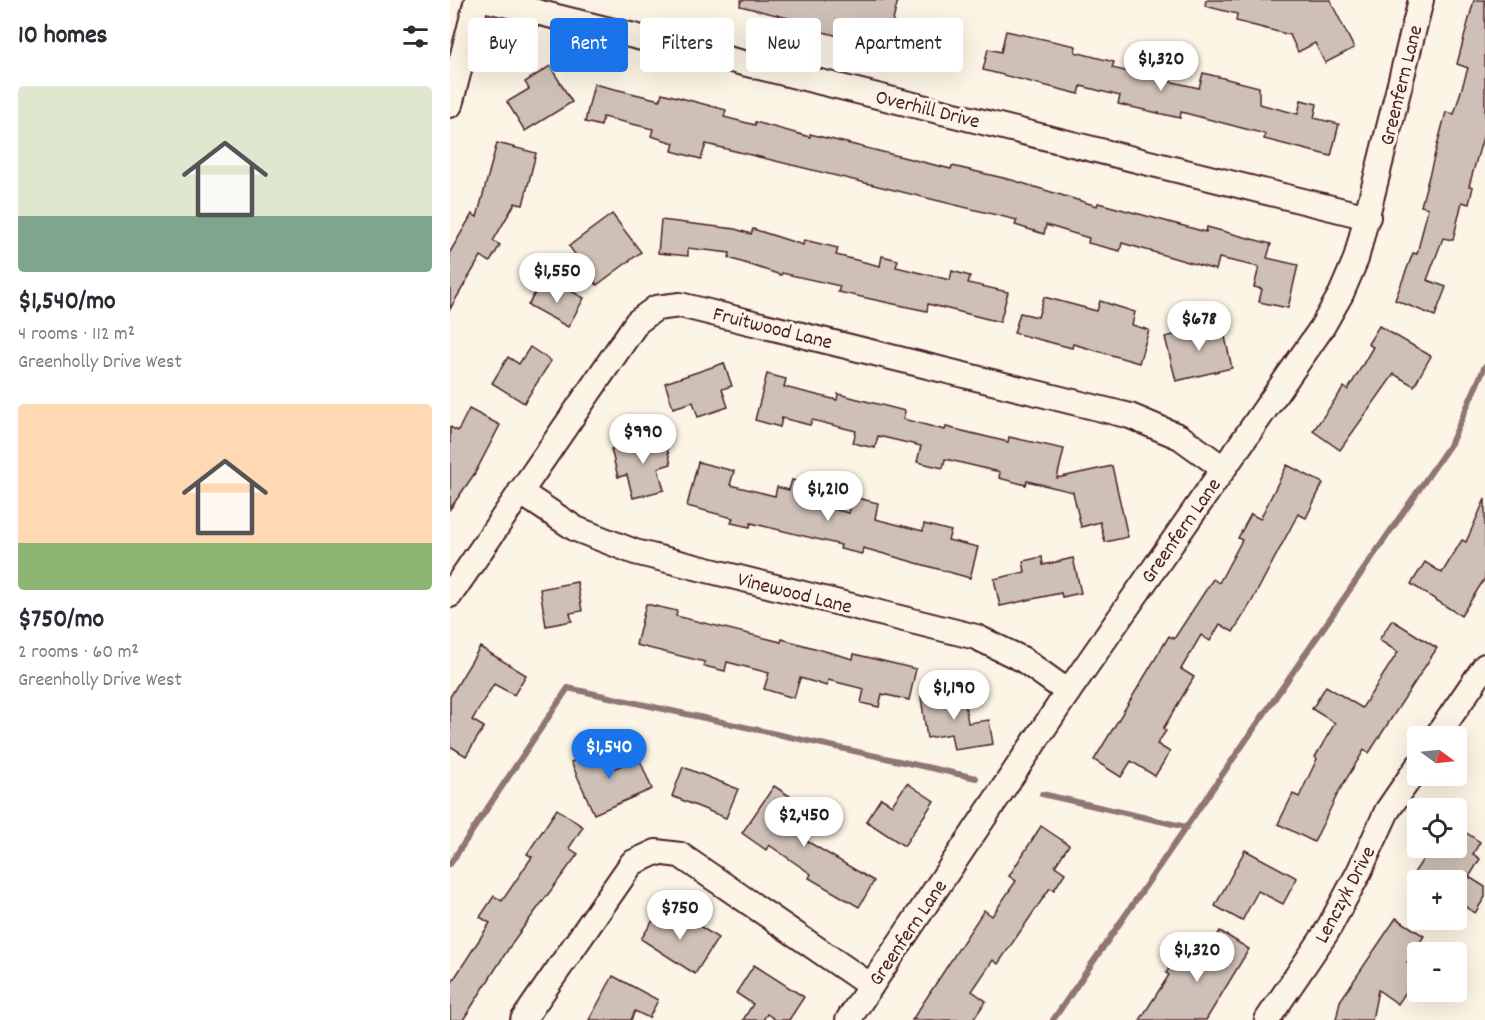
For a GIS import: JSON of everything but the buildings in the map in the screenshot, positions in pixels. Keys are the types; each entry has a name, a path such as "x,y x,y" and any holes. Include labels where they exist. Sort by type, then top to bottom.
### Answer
{"street":[{"path":"450,105 477,0"},
{"name":"Overhill Drive","path":"488,0 1368,217"},
{"name":"Greenfern Lane","path":"848,1020 1068,692 1321,329 1341,294 1356,259 1368,217 1421,0"},
{"name":"Fruitwood Lane","path":"450,596 637,322 656,308 680,305 1130,416 1180,437 1223,468"},
{"name":"Vinewood Lane","path":"520,492 576,529 635,552 976,637 1022,659 1068,692"},
{"path":"1444,726 1485,666"},
{"name":"Lenczyk Drive","path":"1267,1020 1326,933 1358,874 1387,811 1407,782"},
{"path":"523,1020 632,863 656,852 680,855 871,986"}],"waterway":[{"path":"1053,1020 1451,443 1485,366"},
{"path":"450,864 568,688 976,778"},
{"path":"1042,794 1186,827"}]}
